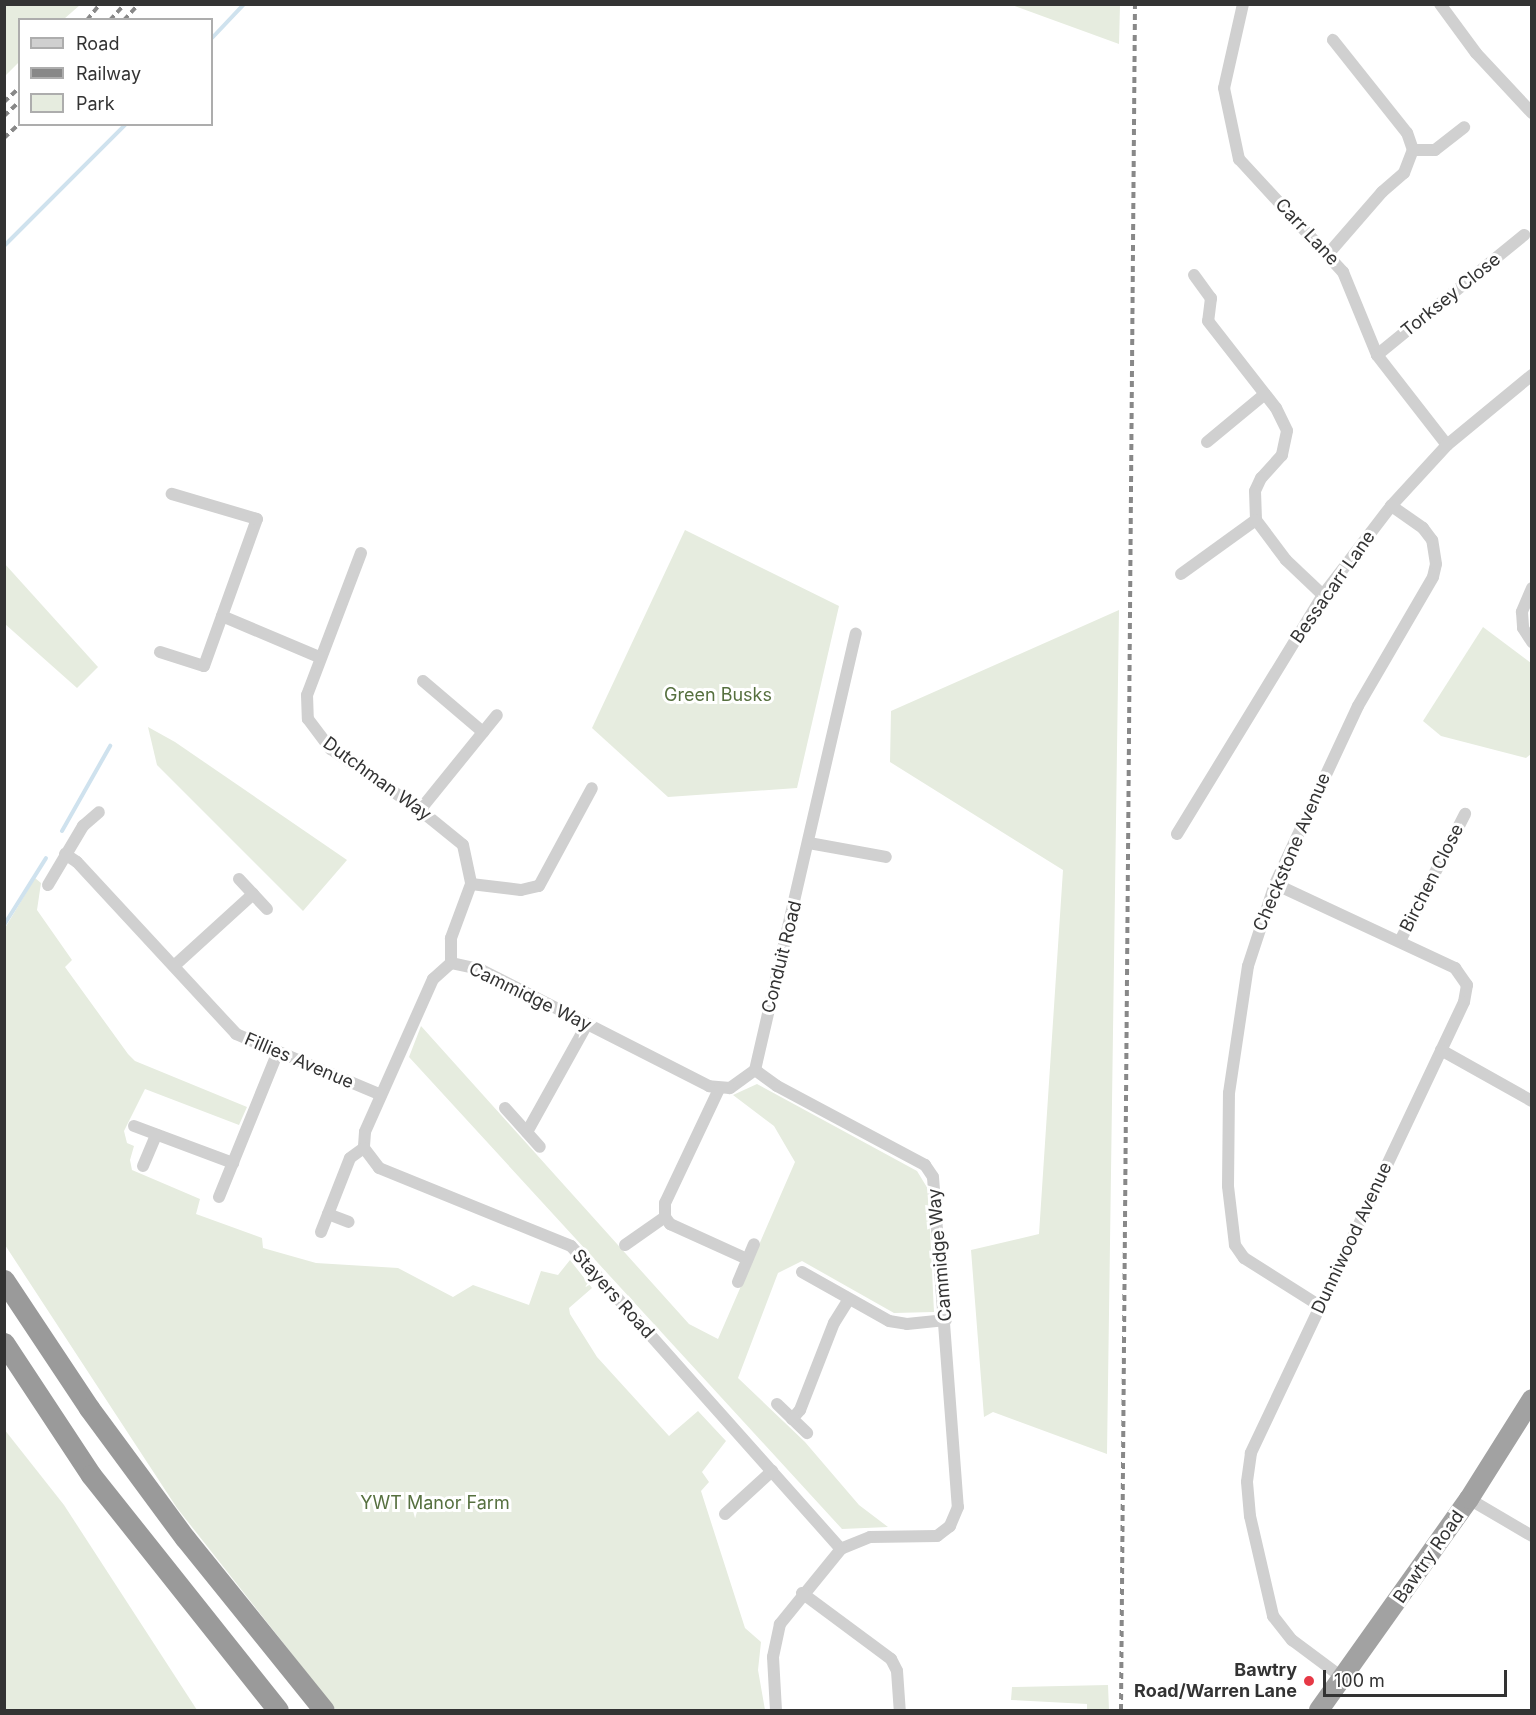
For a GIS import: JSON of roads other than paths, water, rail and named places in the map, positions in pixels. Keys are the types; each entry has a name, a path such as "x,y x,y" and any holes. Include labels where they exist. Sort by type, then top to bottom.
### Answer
{"highway":[{"path":"4,1280 89,1408 171,1520 324,1710"},
{"path":"4,1343 91,1475 278,1710"},
{"name":"Bawtry Road","path":"1319,1710 1469,1499 1532,1399"}],"street":[{"name":"Carr Lane","path":"1243,4 1224,77 1235,150 1279,203 1329,253 1349,283 1377,355 1447,445"},
{"path":"1440,4 1476,53 1532,112"},
{"path":"1329,253 1382,192 1404,173 1413,150 1407,133 1333,40"},
{"path":"1413,150 1435,150 1464,127"},
{"name":"Torksey Close","path":"1377,355 1524,235"},
{"path":"1194,275 1210,298 1208,321 1284,418 1287,431 1282,455 1261,478 1255,491 1253,503 1256,520 1281,554 1323,595"},
{"name":"Bessacarr Lane","path":"1178,834 1323,595 1391,506 1447,445 1532,375"},
{"path":"1207,442 1265,393"},
{"path":"160,652 204,666 256,519 172,494"},
{"name":"Checkstone Avenue","path":"1320,1306 1245,1258 1232,1231 1228,1186 1229,1093 1248,966 1275,884 1358,706 1433,577 1436,550 1432,540 1423,528 1391,506"},
{"path":"1181,574 1256,520"},
{"name":"Dutchman Way","path":"361,553 319,657 306,705 314,730 330,749 420,810 463,845 471,884"},
{"path":"1532,588 1522,612 1523,628 1532,642"},
{"path":"222,616 319,657"},
{"name":"Conduit Road","path":"755,1070 856,634"},
{"path":"423,681 483,732"},
{"path":"420,810 497,715"},
{"path":"451,963 451,938 471,884 521,890 539,886 592,788"},
{"path":"48,885 83,826 99,812"},
{"name":"Birchen Close","path":"1400,941 1465,814"},
{"path":"809,843 886,857"},
{"name":"Fillies Avenue","path":"65,854 174,966 236,1034 381,1095"},
{"path":"239,879 267,909"},
{"name":"Dunniwood Avenue","path":"1275,884 1455,968 1467,986 1464,1002 1260,1429 1247,1482 1252,1526 1273,1616 1292,1640 1343,1678"},
{"path":"174,966 253,894"},
{"name":"Cammidge Way","path":"381,1095 433,979 451,963 480,969 719,1089"},
{"path":"527,1132 587,1024"},
{"path":"1441,1050 1532,1101"},
{"path":"219,1197 277,1053"},
{"path":"747,1259 670,1224 665,1217 665,1203 719,1089 730,1088 755,1070"},
{"name":"Cammidge Way","path":"755,1070 777,1086 925,1165 936,1188 958,1507 950,1526 937,1536 870,1537 841,1549 802,1593 780,1624 775,1639 776,1710"},
{"path":"321,1232 350,1158 364,1148 365,1132 381,1095"},
{"path":"505,1108 540,1147"},
{"path":"134,1126 233,1163"},
{"path":"143,1166 156,1135"},
{"name":"Stayers Road","path":"364,1148 379,1168 571,1246 841,1549"},
{"path":"328,1214 349,1222"},
{"path":"625,1245 665,1217"},
{"path":"738,1282 754,1244"},
{"path":"802,1272 889,1321 907,1324 946,1320"},
{"path":"792,1419 849,1299"},
{"path":"777,1404 807,1433"},
{"path":"724,1514 772,1471"},
{"path":"1469,1499 1532,1536"},
{"path":"802,1593 891,1659 897,1671 900,1710"}],"waterway":[{"path":"213,37 244,4"},
{"path":"4,246 124,126"},
{"path":"62,831 110,746"},
{"path":"4,925 46,858"}],"railway":[{"path":"89,18 100,4"},
{"path":"112,18 125,4"},
{"path":"126,18 139,4"},
{"path":"1121,1710 1135,4"},
{"path":"4,102 18,89"},
{"path":"4,116 18,103"},
{"path":"4,138 18,125"}],"place":[{"name":"Bawtry Road/Warren Lane","path":"1309,1681"}],"park label":[{"name":"Green Busks","path":"718,695"},
{"name":"YWT Manor Farm","path":"435,1503"}]}
